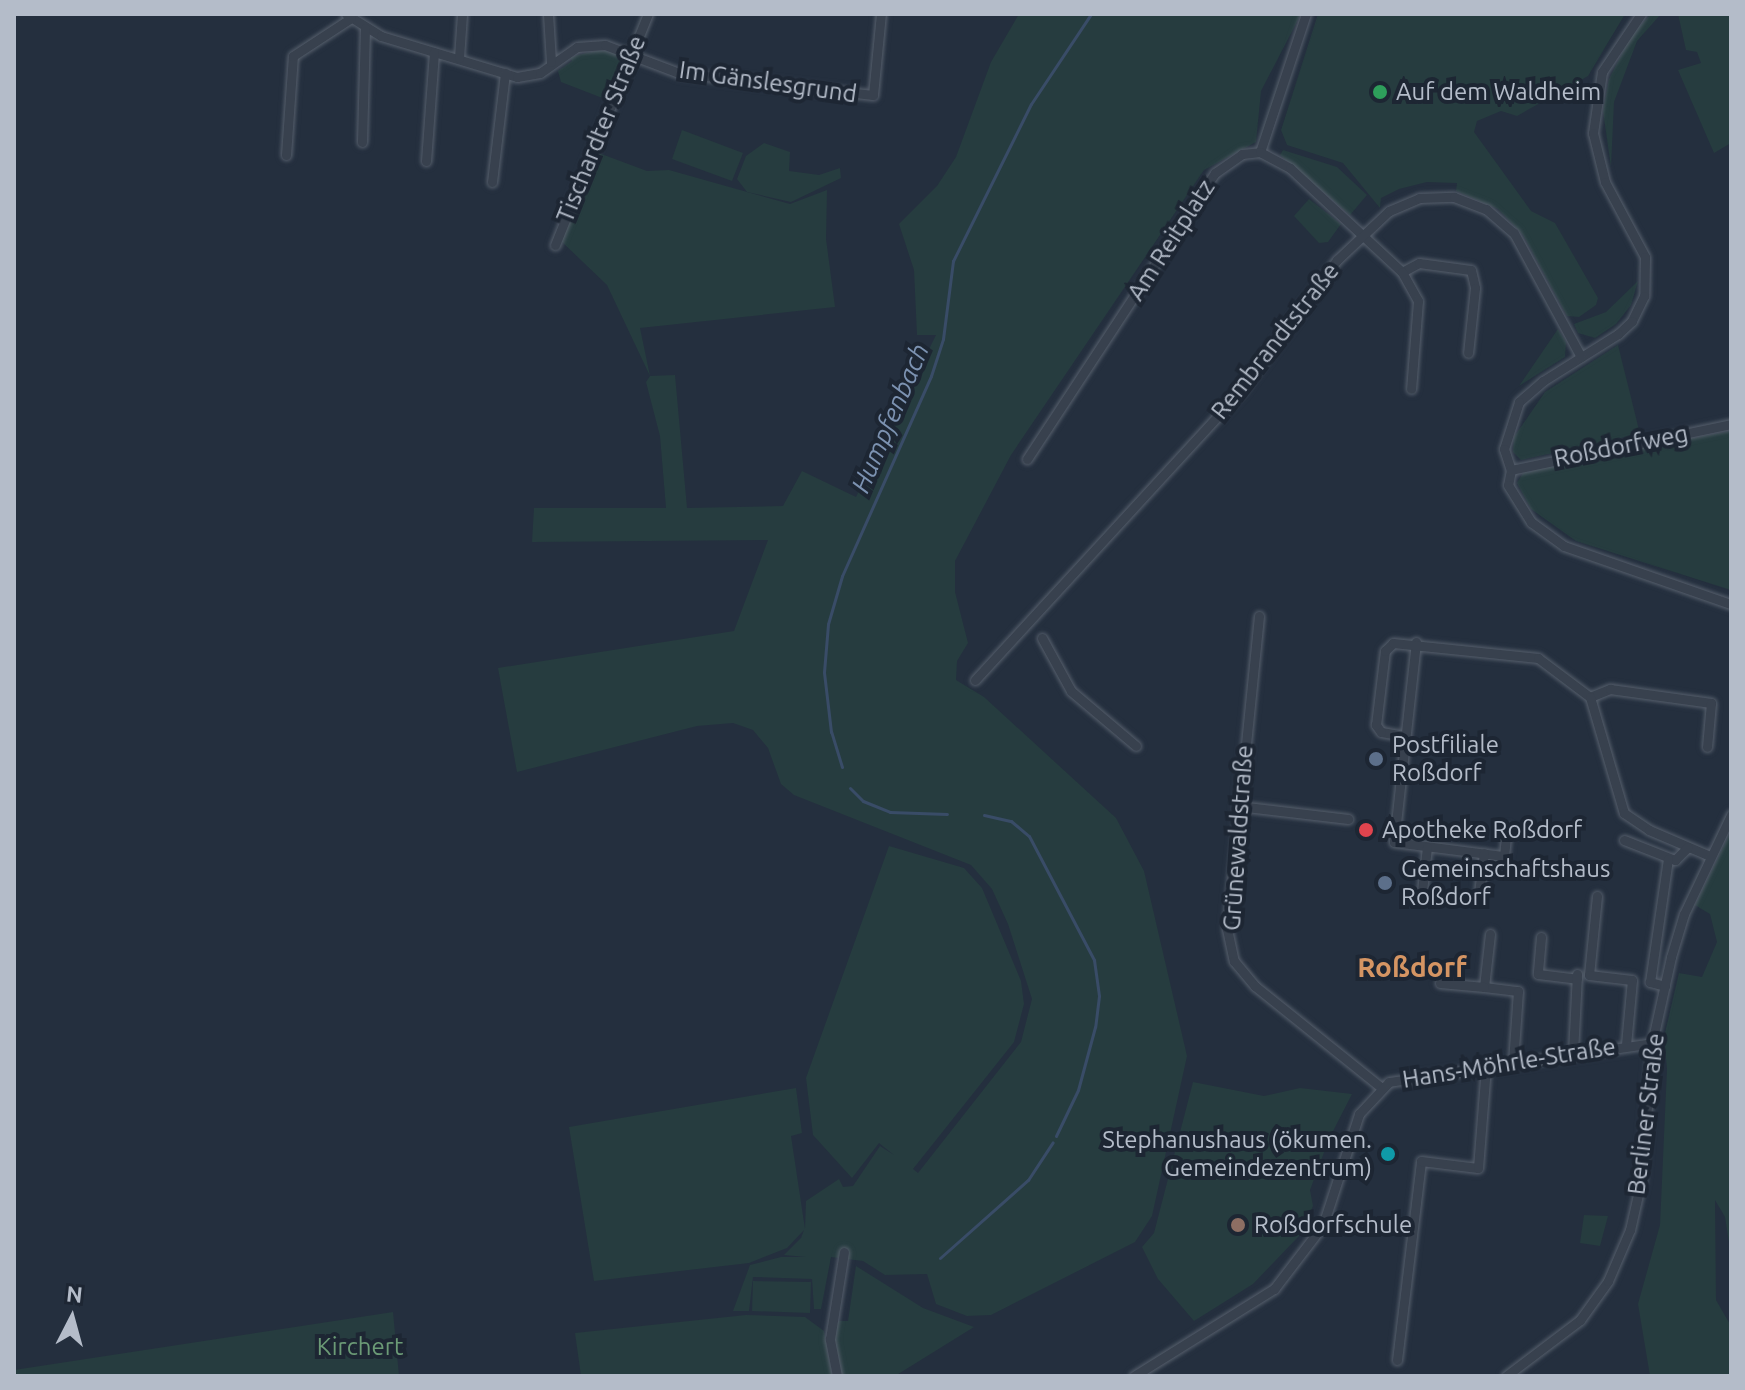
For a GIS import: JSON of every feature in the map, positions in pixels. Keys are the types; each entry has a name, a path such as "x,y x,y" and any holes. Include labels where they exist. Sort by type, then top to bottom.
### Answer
{"street":[{"path":"459,58 462,14"},
{"path":"548,14 551,62"},
{"name":"Tischardter Straße","path":"555,245 648,14"},
{"name":"Im Gänslesgrund","path":"632,53 679,73 873,95 881,14"},
{"path":"1306,14 1260,152 1290,168 1402,272 1418,301 1411,389"},
{"path":"1641,14 1602,72 1593,133 1605,182 1645,257 1645,290 1632,321 1529,391 1513,412 1503,454 1511,470 1507,481 1514,500 1552,539 1731,604"},
{"path":"286,155 293,56 349,16 365,28 505,73 532,76 562,53 591,45 632,53"},
{"path":"362,142 365,28"},
{"path":"426,161 434,52"},
{"path":"492,182 505,73"},
{"name":"Am Reitplatz","path":"1027,459 1215,173 1242,154 1260,152"},
{"name":"Rembrandtstraße","path":"975,680 1241,391 1360,233 1389,211 1419,198 1454,197 1486,209 1514,233 1581,357"},
{"path":"1402,272 1419,263 1471,270 1475,288 1468,353"},
{"name":"Roßdorfweg","path":"1511,470 1731,424"},
{"name":"Grünewaldstraße","path":"1259,616 1227,929 1234,961 1255,986 1382,1088"},
{"path":"1042,638 1071,691 1136,746"},
{"path":"1416,642 1394,842 1504,856 1507,828"},
{"path":"1404,736 1377,727 1382,671 1389,646 1416,642 1538,658 1590,697 1624,813 1710,856"},
{"path":"1590,697 1610,689 1711,703 1707,747"},
{"path":"1238,806 1348,819"},
{"name":"Berliner Straße","path":"1506,1376 1580,1320 1608,1281 1630,1230 1641,1181 1652,1043 1665,986 1684,914 1731,815"},
{"path":"1624,840 1668,859 1680,859 1688,847"},
{"path":"1422,891 1427,847"},
{"path":"1479,893 1484,853"},
{"path":"1665,986 1650,982 1657,913 1665,908 1668,859"},
{"path":"1597,896 1589,975 1632,980 1626,1045"},
{"path":"1484,987 1490,934"},
{"path":"1541,937 1538,974 1577,976 1573,1053"},
{"path":"1440,983 1518,991 1513,1062"},
{"name":"Hans-Möhrle-Straße","path":"1134,1376 1274,1289 1323,1225 1359,1114 1382,1088 1413,1076 1652,1043"},
{"path":"1397,1360 1421,1161 1478,1168 1486,1066"},
{"path":"837,1376 830,1339 844,1252"}],"green space":[{"path":"1019,14 1301,14 1261,91 1256,142 1204,170 1011,455 955,561 955,592 968,643 957,661 956,680 984,697 1116,818 1144,871 1187,1056 1152,1216 1135,1242 991,1315 967,1316 936,1304 927,1274 885,1275 863,1261 831,1257 821,1309 814,1309 812,1279 753,1277 749,1311 733,1311 750,1265 781,1257 806,1257 784,1255 801,1238 804,1230 787,1248 749,1263 594,1281 569,1127 796,1088 802,1133 791,1136 805,1229 806,1201 839,1179 843,1187 853,1186 880,1146 894,1155 879,1143 852,1178 813,1135 806,1078 889,846 964,868 982,888 1021,981 1024,1004 1014,1042 913,1169 918,1173 1021,1042 1032,999 1008,924 992,889 971,865 794,795 781,784 768,748 753,730 733,723 697,726 517,772 498,668 734,631 768,540 532,542 534,508 666,508 660,436 646,382 650,376 675,375 687,508 783,506 802,471 856,497 936,335 917,335 914,270 899,224 937,186 956,157 991,62"},
{"path":"1318,14 1625,14 1588,76 1517,116 1501,111 1477,121 1474,132 1531,211 1555,223 1598,298 1596,305 1579,317 1567,316 1523,235 1498,209 1456,191 1457,183 1427,182 1399,189 1381,198 1380,208 1343,163 1287,145 1281,130"},
{"path":"1651,14 1661,14 1637,41 1614,102 1611,167 1603,111 1609,79 1631,36"},
{"path":"1678,14 1731,14 1731,143 1714,153 1678,70 1701,63 1697,52 1686,50"},
{"path":"599,50 625,54 605,99 561,82 558,71 572,61 570,57"},
{"path":"682,130 743,153 732,181 672,159"},
{"path":"764,143 790,152 789,171 819,175 840,168 841,178 791,202 747,192 737,179 746,156"},
{"path":"1283,150 1337,167 1367,195 1350,215 1280,155"},
{"path":"596,152 647,171 669,170 790,204 827,190 826,239 835,307 640,328 650,376 607,285 561,241"},
{"path":"1309,199 1341,224 1328,242 1319,243 1294,216"},
{"path":"1638,281 1631,305 1616,324 1595,338 1578,333 1574,324 1606,312"},
{"path":"1558,329 1566,342 1565,357 1519,386"},
{"path":"1618,345 1640,434 1521,460 1513,452 1514,437 1545,392"},
{"path":"1731,431 1731,590 1576,541 1531,509 1517,483 1523,473 1588,457"},
{"path":"1731,831 1731,1255 1725,1217 1715,1200 1716,1300 1731,1326 1731,1376 1650,1376 1638,1304 1660,1225 1667,1069 1664,1037 1679,973 1702,977 1717,942 1710,914 1695,905"},
{"path":"1193,1082 1264,1096 1300,1088 1352,1094 1329,1139 1310,1190 1313,1206 1299,1236 1253,1284 1194,1321 1158,1279 1142,1247 1154,1233"},
{"path":"1584,1215 1608,1216 1600,1246 1580,1243"},
{"path":"856,1266 923,1308 974,1327 895,1376 842,1376 835,1360 835,1321 848,1321"},
{"path":"753,1281 811,1282 810,1313 752,1311"},
{"name":"Kirchert","path":"393,1312 399,1376 14,1376 14,1370"},
{"path":"746,1315 805,1317 824,1331 832,1376 581,1376 575,1333"}],"waterway":[{"name":"Humpfenbach","path":"842,767 831,732 824,672 828,624 842,576 931,376 943,339 953,261 1031,104 1091,14"},
{"name":"Humpfenbach","path":"850,788 863,801 890,812 947,814"},
{"name":"Humpfenbach","path":"984,815 1011,821 1029,836 1094,960 1099,996 1095,1027 1078,1090 1056,1136"},
{"name":"Humpfenbach","path":"940,1258 1028,1180 1053,1142"}],"place":[{"name":"Auf dem Waldheim","path":"1380,92"},
{"name":"Postfiliale Roßdorf","path":"1376,759"},
{"name":"Apotheke Roßdorf","path":"1366,830"},
{"name":"Gemeinschaftshaus Roßdorf","path":"1385,883"},
{"name":"Stephanushaus (ökumen. Gemeindezentrum)","path":"1388,1154"},
{"name":"Roßdorfschule","path":"1238,1225"}],"district":[{"name":"Roßdorf","path":"1412,967"}]}
